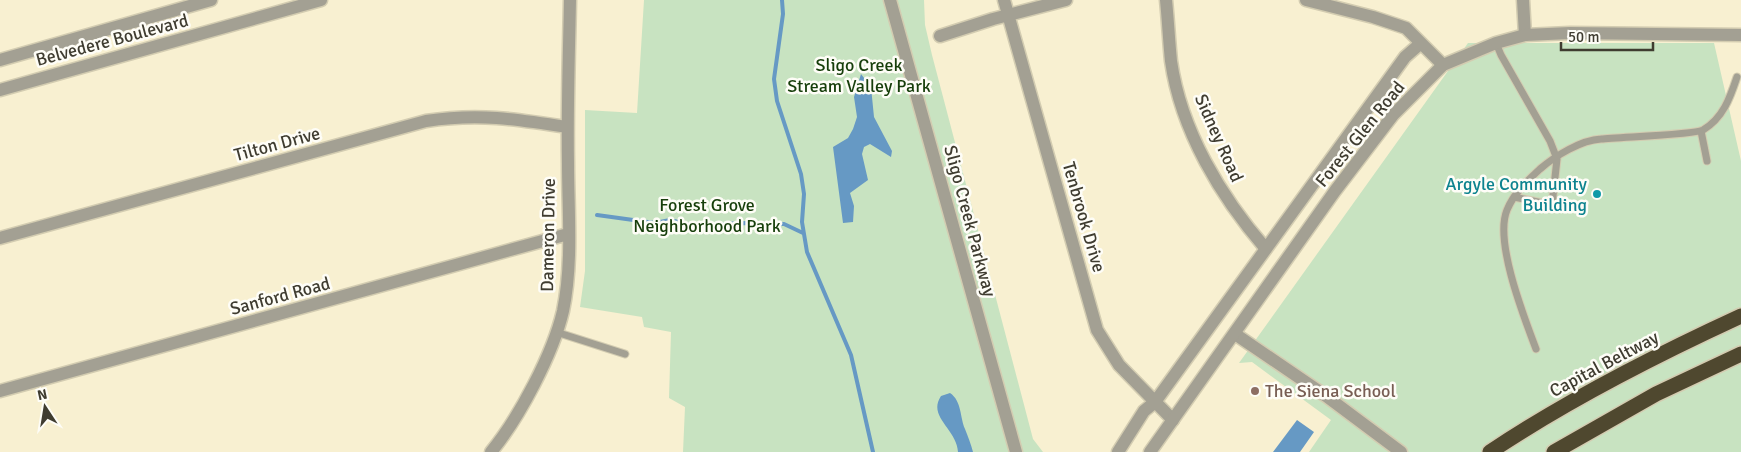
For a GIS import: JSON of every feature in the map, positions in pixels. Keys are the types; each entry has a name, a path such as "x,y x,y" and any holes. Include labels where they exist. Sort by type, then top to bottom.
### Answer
{"highway":[{"name":"Capital Beltway","path":"1490,452 1614,378 1741,316"},
{"path":"1554,452 1656,394 1741,354"}],"street":[{"name":"Belvedere Boulevard","path":"0,60 210,0"},
{"name":"Belvedere Boulevard","path":"0,90 321,0"},
{"name":"Dameron Drive","path":"491,452 534,383 556,332 567,284 567,127 570,0"},
{"name":"Sligo Creek Parkway","path":"890,0 1016,452"},
{"name":"Tenbrook Drive","path":"1004,0 1097,330 1119,365 1173,420"},
{"path":"940,36 993,19 1066,0"},
{"name":"Sidney Road","path":"1166,0 1171,62 1185,113 1211,173 1241,220 1266,249"},
{"path":"1306,0 1406,28 1443,65"},
{"path":"1523,0 1525,35"},
{"name":"Forest Glen Road","path":"1150,452 1335,191 1393,115 1443,65 1496,43 1525,35 1570,33 1741,36"},
{"name":"Forest Glen Road","path":"1118,452 1144,411 1155,402 1405,57 1421,43"},
{"name":"Tilton Drive","path":"0,238 426,121 460,116 502,116 567,127"},
{"name":"Sanford Road","path":"0,391 568,234"},
{"path":"1234,334 1326,396 1401,452"}],"lane":[{"path":"1496,43 1500,55 1550,141 1557,159 1552,205 1514,197"},
{"path":"1536,349 1508,262 1503,233 1506,210 1519,189 1555,155 1596,139 1701,131 1721,115 1737,77"},
{"path":"1701,131 1707,160"},
{"path":"556,332 625,354"}],"green space":[{"path":"644,0 924,0 925,25 932,55 1033,439 1043,452 683,452 685,407 669,398 671,332 644,327 642,317 580,307 585,271 585,110 637,113"},
{"path":"1468,43 1714,43 1741,161 1741,452 1309,452 1331,420 1252,362 1239,363"}],"water":[{"path":"861,74 871,87 874,117 892,151 891,157 870,144 864,147 862,154 868,180 850,193 854,206 853,222 843,223 833,147 848,138 853,129 857,117 854,97"},
{"path":"950,393 959,405 963,425 973,452 958,452 953,436 940,417 938,403 941,396"},
{"path":"1297,420 1314,432 1300,452 1273,452"}],"waterway":[{"path":"782,0 783,14 774,79 777,101 801,174 804,194 802,222 807,252 851,355 873,452"},
{"path":"597,215 655,223 670,220 695,226 740,223 784,224 803,233"}],"place":[{"name":"Argyle Community Building","path":"1597,194"},
{"name":"The Siena School","path":"1255,391"}],"park label":[{"name":"Sligo Creek Stream Valley Park","path":"859,75"},
{"name":"Forest Grove Neighborhood Park","path":"707,215"}]}
